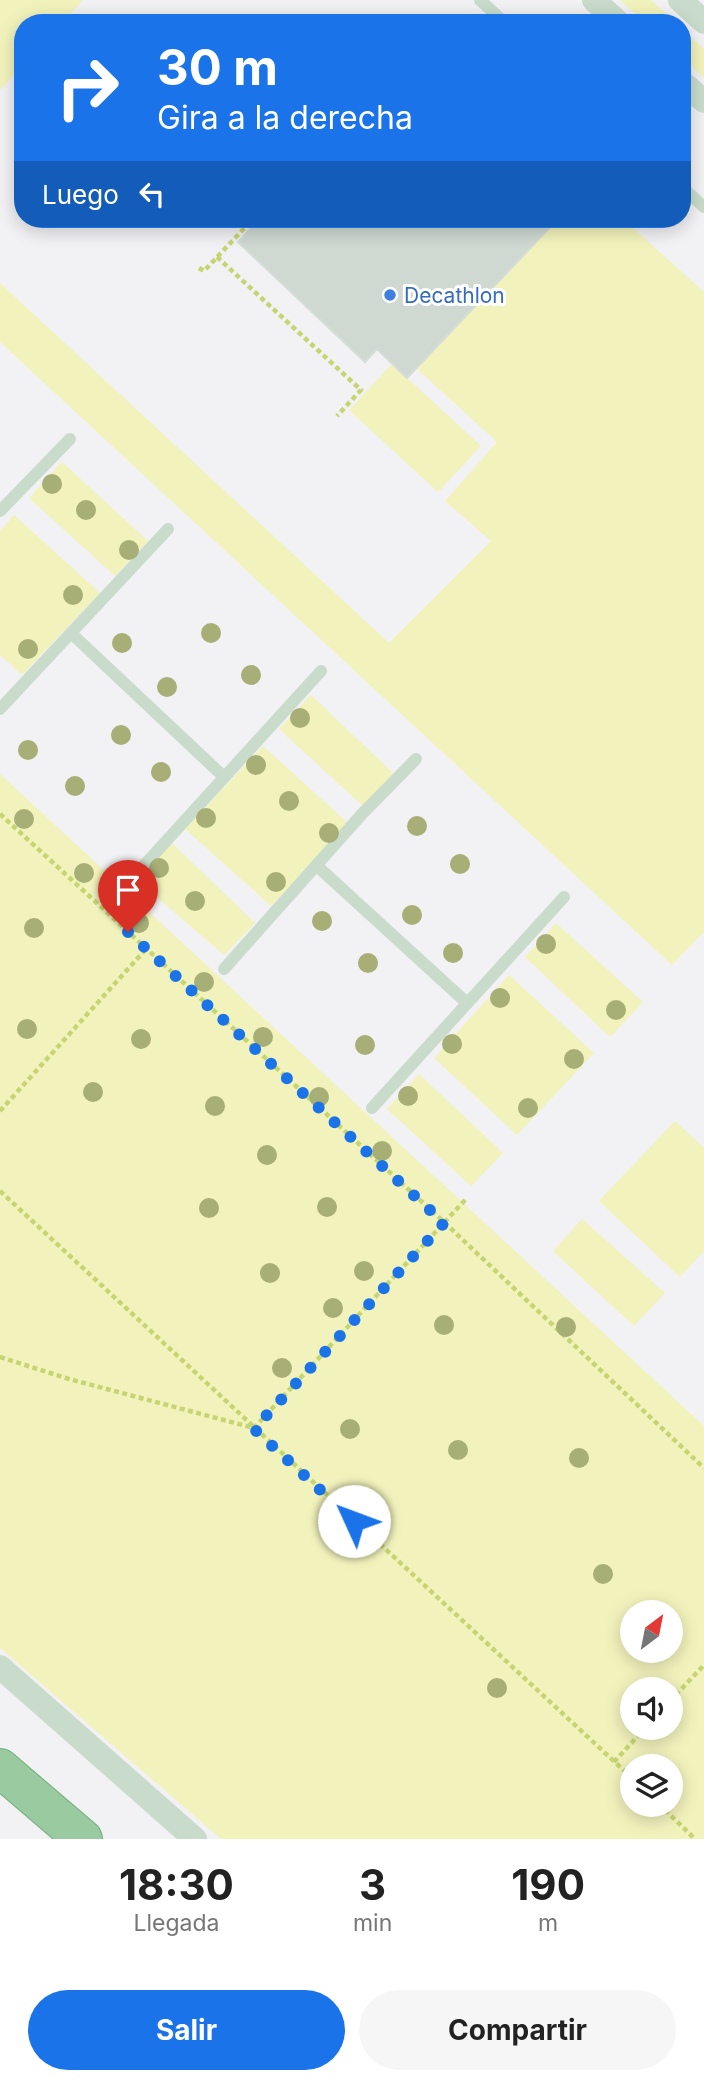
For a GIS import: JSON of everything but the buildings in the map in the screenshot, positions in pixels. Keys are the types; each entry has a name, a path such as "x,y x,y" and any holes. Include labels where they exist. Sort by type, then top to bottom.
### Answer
{"highway":[{"path":"0,1768 83,1839"}],"street":[{"path":"594,0 609,14"},
{"path":"680,0 704,22"},
{"path":"691,90 704,102"},
{"path":"0,1667 195,1839"}],"lane":[{"path":"480,0 495,14"},
{"path":"691,195 704,207"},
{"path":"0,511 70,439"},
{"path":"0,709 168,529"},
{"path":"71,633 224,776"},
{"path":"128,883 321,671"},
{"path":"224,969 362,814 416,759"},
{"path":"317,866 467,1003"},
{"path":"372,1108 564,897"}],"path":[{"path":"199,268 204,271 244,228"},
{"path":"217,257 361,390 337,416"},
{"path":"0,814 444,1223 704,1468"},
{"path":"0,1111 146,949"},
{"path":"0,1191 620,1768"},
{"path":"254,1429 466,1199"},
{"path":"0,1357 69,1379 254,1429"},
{"path":"683,1687 704,1665"},
{"path":"614,1762 634,1740"},
{"path":"672,1817 695,1839"}],"green space":[{"path":"0,0 83,0 70,14 14,14 14,75 0,90"},
{"path":"620,0 651,0 666,14 635,14"},
{"path":"691,37 704,49 704,78 691,66"},
{"path":"549,228 633,228 704,292 704,932 672,965 0,342 0,283 389,643 491,541 445,501 497,442 416,368"},
{"path":"392,364 481,446 438,492 349,410"},
{"path":"62,462 148,541 115,576 29,498"},
{"path":"14,515 100,593 22,675 0,655 0,531"},
{"path":"311,695 395,775 364,807 279,729"},
{"path":"263,746 349,824 271,906 185,829"},
{"path":"0,774 704,1426 704,1839 221,1839 0,1648"},
{"path":"172,843 255,923 224,955 137,880"},
{"path":"556,923 643,1002 610,1037 525,957"},
{"path":"509,975 594,1053 517,1135 434,1058"},
{"path":"419,1074 503,1153 471,1186 387,1109"},
{"path":"675,1121 704,1148 704,1251 680,1277 599,1201"},
{"path":"582,1219 665,1293 634,1326 553,1251"}],"place":[{"name":"Decathlon","path":"390,295"}],"route":[{"path":"128,932 444,1223 254,1429 354,1521"}]}
